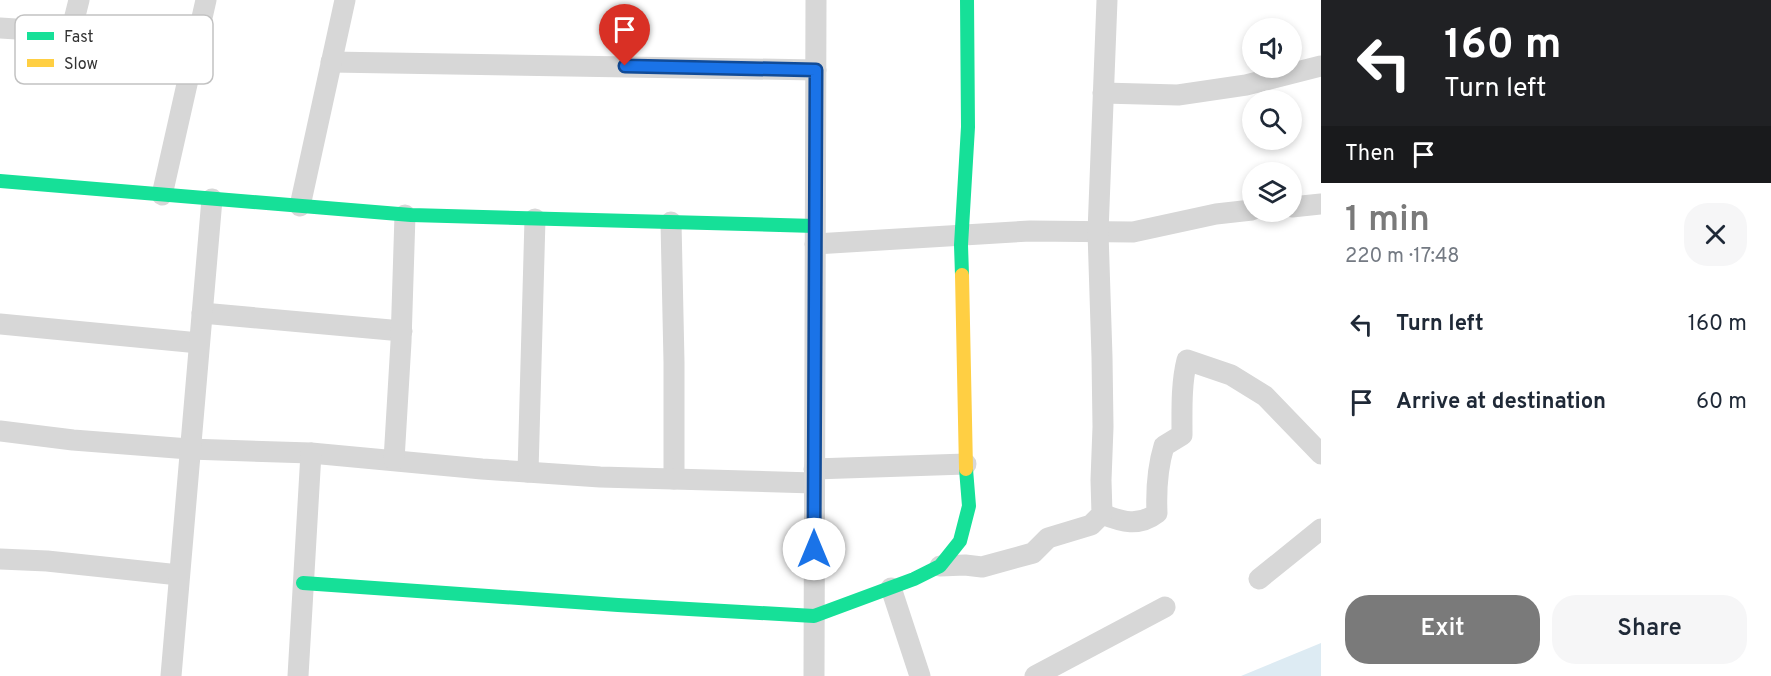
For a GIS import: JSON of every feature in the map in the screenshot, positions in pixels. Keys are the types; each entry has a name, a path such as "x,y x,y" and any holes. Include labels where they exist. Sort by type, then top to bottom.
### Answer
{"street":[{"path":"75,15 79,0"},
{"path":"203,15 206,0"},
{"path":"300,206 345,0"},
{"path":"814,676 816,0"},
{"path":"940,566 960,541 969,506 961,237 968,127 967,0"},
{"path":"303,583 814,616 914,579 940,566 982,567 1033,553 1048,538 1092,525 1102,514 1103,427 1098,232 1107,0"},
{"path":"0,28 15,29"},
{"path":"331,62 816,70"},
{"path":"1103,93 1178,95 1246,85 1321,66"},
{"path":"162,195 187,84"},
{"path":"0,181 405,215 671,222 815,235 961,237 1030,231 1133,232 1216,214 1242,211"},
{"path":"171,676 212,199"},
{"path":"1302,206 1321,204"},
{"path":"394,460 402,331 405,215"},
{"path":"528,472 535,219"},
{"path":"671,222 674,479"},
{"path":"202,313 402,331"},
{"path":"0,324 199,343"},
{"path":"1102,514 1124,523 1149,519 1157,513 1156,493 1161,455 1164,446 1182,435 1184,372 1187,360 1231,375 1265,396 1321,454"},
{"path":"0,431 73,440 189,449 311,453 600,477 674,479 814,476 966,464"},
{"path":"297,676 311,453"},
{"path":"1260,579 1321,529"},
{"path":"0,559 47,561 179,575"},
{"path":"891,588 920,676"},
{"path":"1035,676 1165,607"}],"shaded area":[{"path":"1321,643 1321,676 1241,676"}],"traffic: fast":[{"path":"962,275 961,245 968,127 967,0"},
{"path":"0,181 411,215 815,226"},
{"path":"303,583 814,616 914,579 940,566 960,541 969,506 966,469"}],"traffic: slow":[{"path":"962,275 966,469"}],"route":[{"path":"625,66 816,70 814,549"}]}
